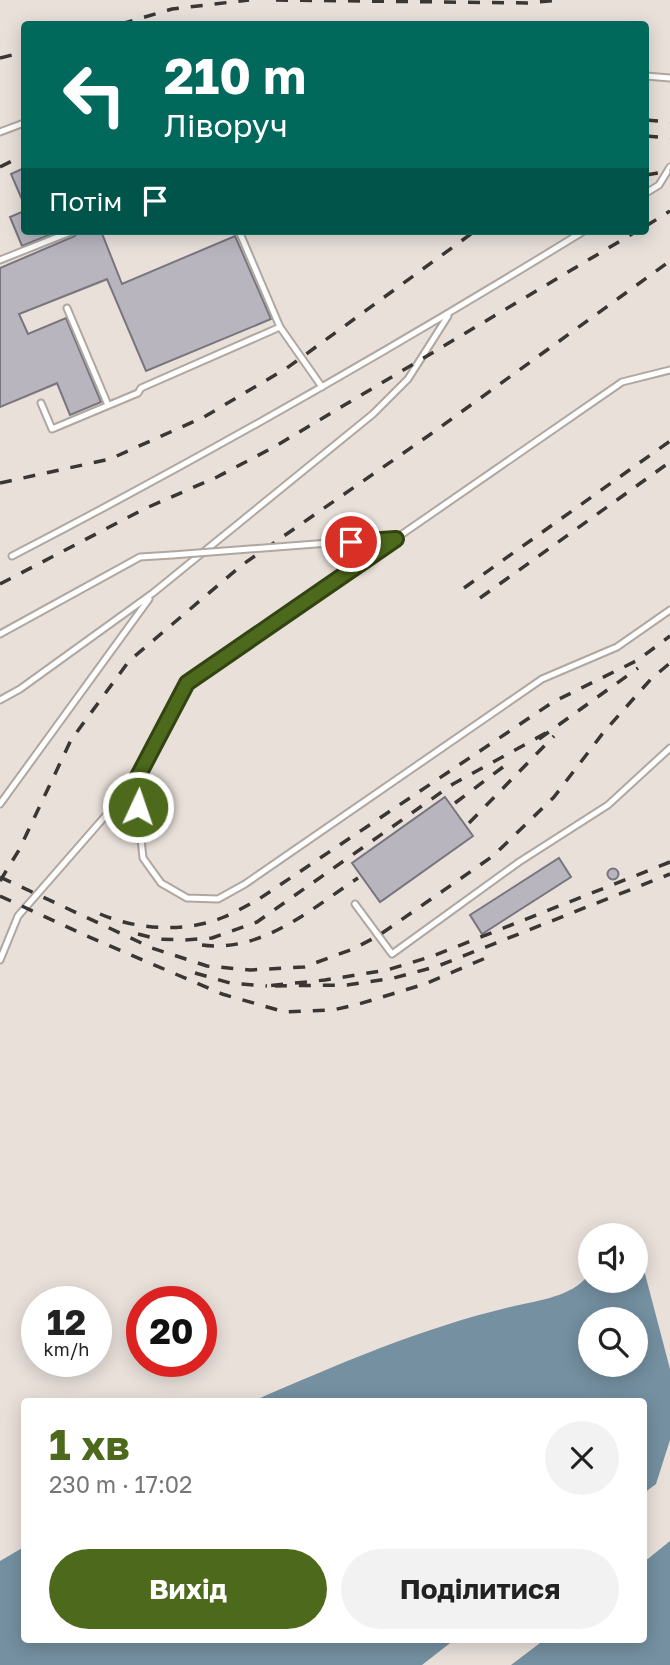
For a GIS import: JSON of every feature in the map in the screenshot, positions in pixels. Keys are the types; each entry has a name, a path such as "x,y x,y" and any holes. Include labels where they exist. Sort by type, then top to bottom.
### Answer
{"lane":[{"path":"649,76 670,78"},
{"path":"0,132 21,124"},
{"path":"649,191 659,185 670,167"},
{"path":"0,260 63,235"},
{"path":"241,235 280,327 322,387"},
{"path":"12,555 147,486 322,387 577,235"},
{"path":"67,308 108,405"},
{"path":"0,700 20,689 153,593 373,414 408,379 450,313"},
{"path":"41,403 52,429 138,393 141,388 280,327"},
{"path":"0,960 18,916 135,782 187,683 622,382 670,370"},
{"path":"0,634 140,557 396,539"},
{"path":"0,804 153,593"},
{"path":"135,782 143,858 160,883 187,898 218,899 245,884 542,679 617,647 670,610"},
{"path":"355,904 392,954 519,862 608,805 670,748"}],"water":[{"path":"648,1285 670,1369 670,1440 656,1484 647,1491 647,1398 260,1398 417,1335 559,1295 577,1286 578,1293 648,1293"},
{"path":"670,1541 670,1665 511,1665 540,1643 647,1643 647,1560"},
{"path":"21,1549 21,1643 450,1643 422,1665 0,1665 0,1561"}],"building":[{"path":"21,169 21,197 11,174"},
{"path":"21,212 21,235 49,235 22,246 10,217"},
{"path":"103,235 122,284 235,236 271,319 146,371 107,279 19,314 28,334 66,318 101,402 70,415 57,383 0,407 0,268 75,236"},
{"path":"445,797 473,836 380,902 352,863"},
{"path":"559,858 571,877 482,934 470,915"},
{"path":"613,868 619,874 613,880 607,874"}],"railway":[{"path":"131,21 172,9 249,0"},
{"path":"276,0 527,3 561,0"},
{"path":"0,58 21,53"},
{"path":"649,120 670,122"},
{"path":"649,136 670,138"},
{"path":"0,167 21,156"},
{"path":"649,174 670,171"},
{"path":"649,224 670,211"},
{"path":"0,483 110,459 204,417 287,368 470,235"},
{"path":"0,584 144,509 217,477 274,447 630,235"},
{"path":"0,881 19,850 71,740 129,661 242,565 428,436 670,261"},
{"path":"464,588 670,441"},
{"path":"480,598 670,462"},
{"path":"100,914 130,923 162,928 194,926 233,913 259,899 553,702 638,660 670,636"},
{"path":"0,877 152,948 207,966 250,970 304,967 353,949 378,936 493,856 554,797 603,733 651,679 670,663"},
{"path":"539,739 638,668"},
{"path":"138,934 157,939 212,938 257,922 453,784 546,733"},
{"path":"469,823 554,736"},
{"path":"455,803 511,761"},
{"path":"670,862 433,956 387,970 267,986 347,985 394,978 438,966 670,874"},
{"path":"202,945 224,946 265,935 304,915 358,878"},
{"path":"0,896 222,994 285,1012 333,1010 359,1004 425,984 488,957"},
{"path":"195,973 230,983 267,986"}],"route":[{"path":"138,807 135,782 187,683 396,539 351,542"}]}
